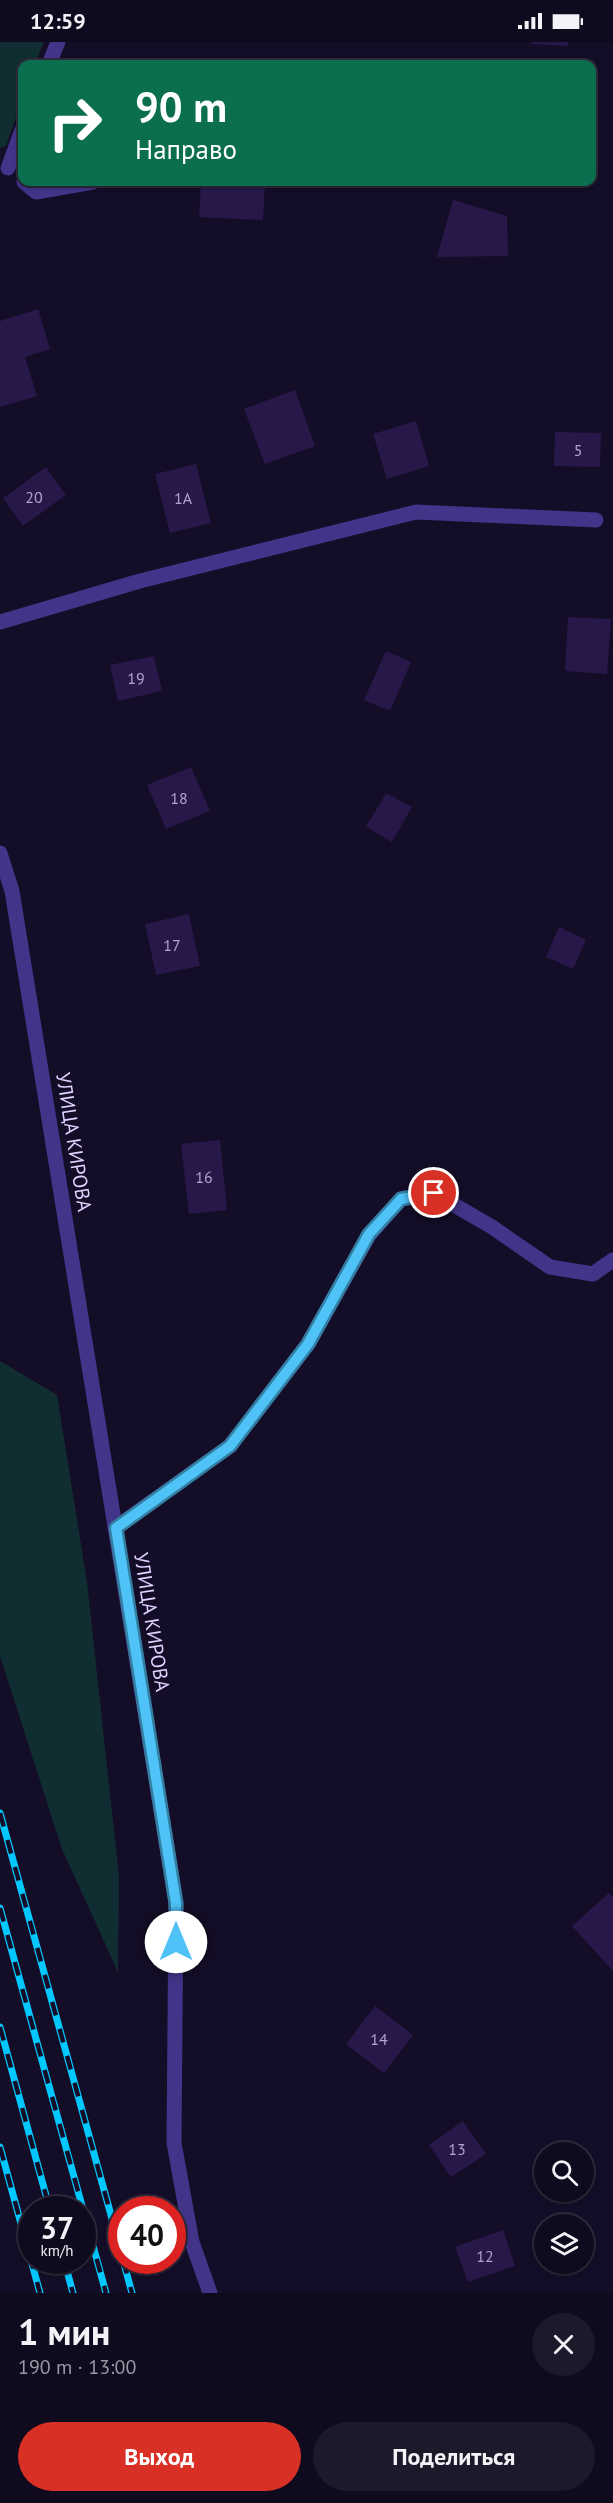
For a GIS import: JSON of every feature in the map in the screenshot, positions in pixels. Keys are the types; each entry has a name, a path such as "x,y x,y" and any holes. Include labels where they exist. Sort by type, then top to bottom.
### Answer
{"street":[{"path":"51,60 58,42"},
{"path":"18,139 4,169 18,178"},
{"path":"29,186 36,192 70,186"},
{"path":"0,622 140,580 416,512 596,520"},
{"name":"УЛИЦА КИРОВА","path":"0,853 12,891 176,1903 174,2143 192,2242 210,2293"},
{"path":"116,1528 230,1446 308,1344 369,1234 401,1199 434,1193 492,1227 550,1268 593,1274 613,1260"}],"green space":[{"path":"0,42 44,42 37,60 18,60 18,112 6,146 0,148"},
{"path":"0,1361 57,1395 87,1582 119,1876 118,1972 62,1849 0,1656"}],"building":[{"path":"532,42 568,42 568,46 532,44"},
{"path":"201,186 265,186 263,220 199,217"},
{"path":"453,200 507,216 508,256 437,257"},
{"path":"38,309 50,349 25,357 37,396 0,407 0,321"},
{"path":"295,390 315,446 265,464 244,409"},
{"path":"416,421 429,466 387,479 373,434"},
{"path":"555,432 601,433 600,467 554,466"},
{"path":"196,464 211,523 170,533 155,474"},
{"path":"46,467 66,495 23,526 3,498"},
{"path":"568,617 611,619 607,674 565,671"},
{"path":"386,651 411,662 390,711 364,700"},
{"path":"154,656 162,691 118,701 110,665"},
{"path":"191,767 210,811 166,829 147,785"},
{"path":"386,793 412,807 392,842 366,827"},
{"path":"189,914 200,966 156,975 145,924"},
{"path":"559,927 586,940 573,969 546,957"},
{"path":"220,1140 227,1210 189,1214 181,1144"},
{"path":"609,1893 613,1897 613,1971 572,1926"},
{"path":"375,2006 413,2035 384,2073 346,2044"},
{"path":"463,2121 486,2154 451,2177 429,2145"},
{"path":"503,2230 515,2266 468,2282 455,2247"}],"railway":[{"path":"0,1813 108,2204"},
{"path":"0,1908 106,2293"},
{"path":"0,2027 46,2196"},
{"path":"0,2147 40,2293"},
{"path":"68,2274 73,2293"},
{"path":"127,2274 132,2293"}],"route":[{"path":"176,1942 176,1903 116,1528 230,1446 308,1344 369,1234 401,1199 434,1193"}]}
